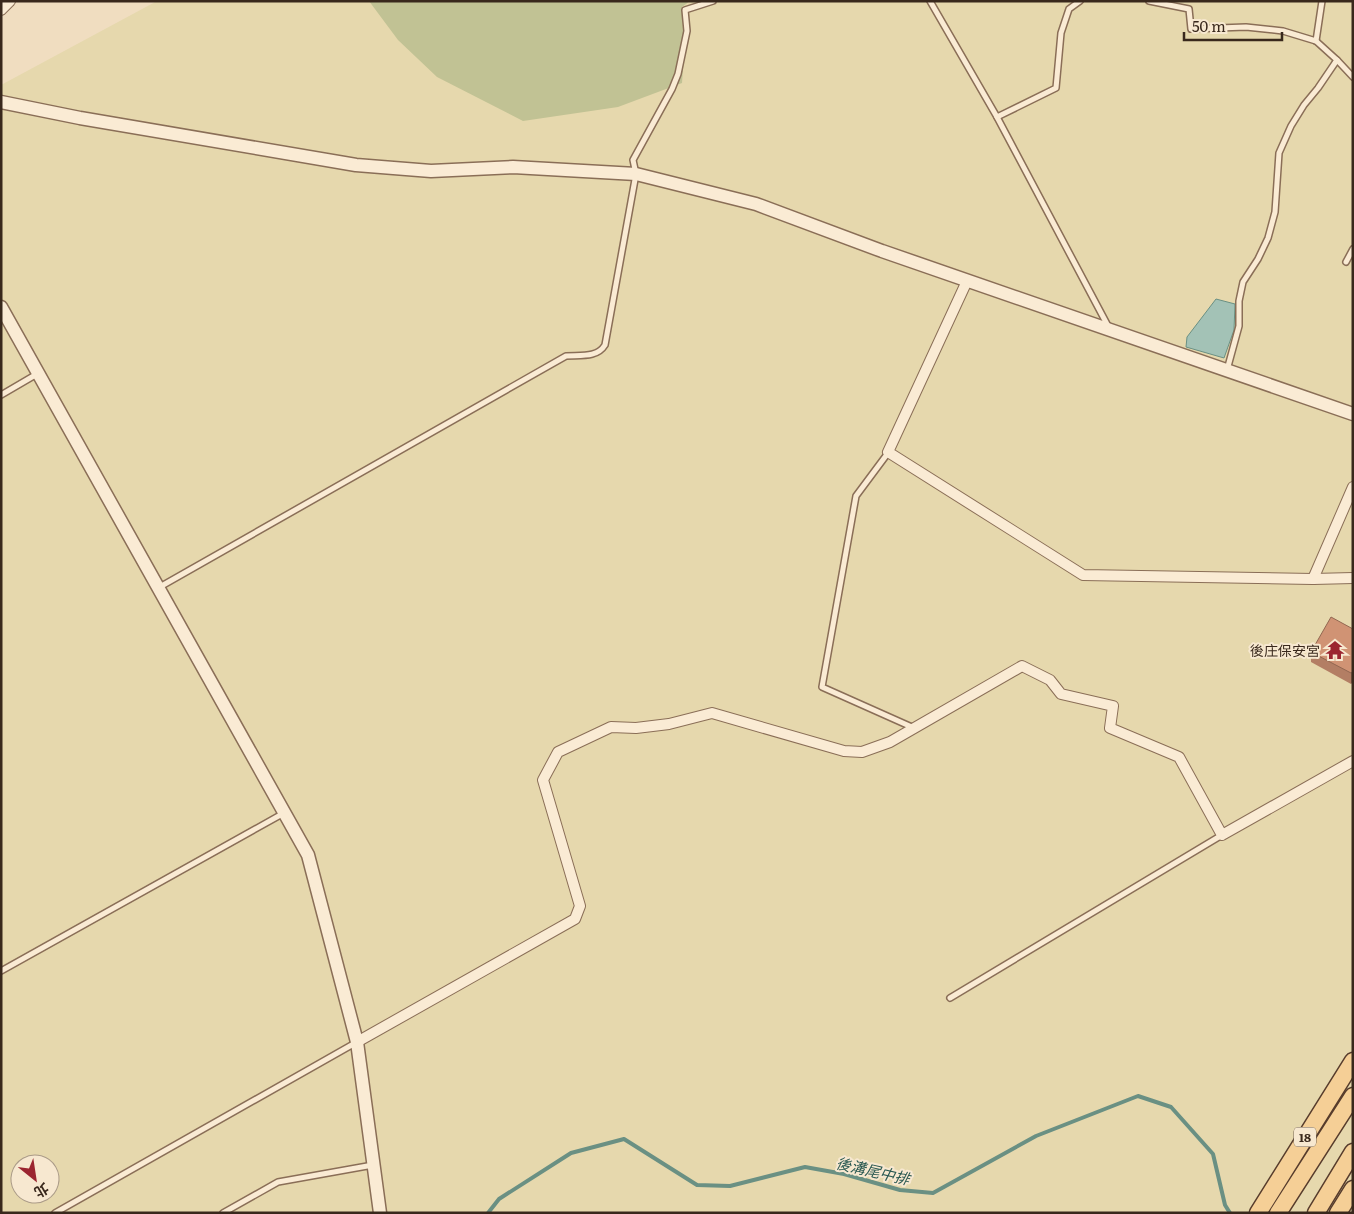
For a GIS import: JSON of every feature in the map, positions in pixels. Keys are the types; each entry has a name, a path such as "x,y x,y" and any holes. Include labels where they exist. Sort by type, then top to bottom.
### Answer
{"main road":[{"name":"18","path":"1258,1213 1353,1062"},
{"name":"18","path":"1278,1213 1353,1096"},
{"path":"1316,1213 1353,1152"},
{"path":"1338,1213 1353,1189"}],"street":[{"path":"1,10 10,1"},
{"path":"1,102 80,118 356,165 431,171 513,167 636,174 756,204 967,281 1353,414"},
{"path":"967,281 888,452 1083,574 1313,579 1353,578"},
{"path":"1,307 308,855 357,1042 380,1213"},
{"path":"1313,579 1353,487"},
{"path":"357,1042 575,919 580,906 543,780 558,752 612,727 636,728 669,724 712,713 844,752 862,752 890,742 1022,666 1050,680 1061,694 1113,706 1110,728 1179,757 1222,835 1353,761"}],"lane":[{"path":"158,588 566,356 596,354 605,344 636,174 633,160 672,89 678,74 687,31 685,10 697,4 713,1"},
{"path":"930,1 996,117 1111,331"},
{"path":"996,117 1056,88 1061,33 1070,9 1080,1"},
{"path":"1149,1 1189,10 1191,29 1246,27 1283,31 1316,41 1353,77"},
{"path":"1316,41 1322,1"},
{"path":"1227,370 1239,326 1239,301 1243,282 1258,259 1268,238 1275,212 1279,153 1291,126 1304,104 1318,88 1337,60"},
{"path":"1346,262 1353,249"},
{"path":"1,395 38,374"},
{"path":"888,452 856,496 822,687 915,728"},
{"path":"1,970 284,812"},
{"path":"950,998 1222,835"},
{"path":"55,1213 357,1042"},
{"path":"223,1213 278,1182 374,1165"}],"shaded area":[{"path":"157,1 1353,1 1353,1213 1,1213 1,85"},
{"path":"1216,299 1235,304 1234,330 1224,358 1186,347 1187,337"}],"green space":[{"path":"369,1 690,1 682,7 684,54 682,83 618,107 523,121 437,77 398,40"}],"building":[{"name":"後庄保安宮","path":"1331,617 1353,629 1353,671 1351,673 1311,652"}],"waterway":[{"name":"後溝尾中排","path":"488,1213 499,1199 571,1153 624,1139 697,1185 730,1186 805,1167 844,1174 900,1190 933,1193 1036,1136 1138,1096 1171,1107 1213,1154 1225,1205 1230,1213"}],"place":[{"name":"後庄保安宮","path":"1335,650"}]}
